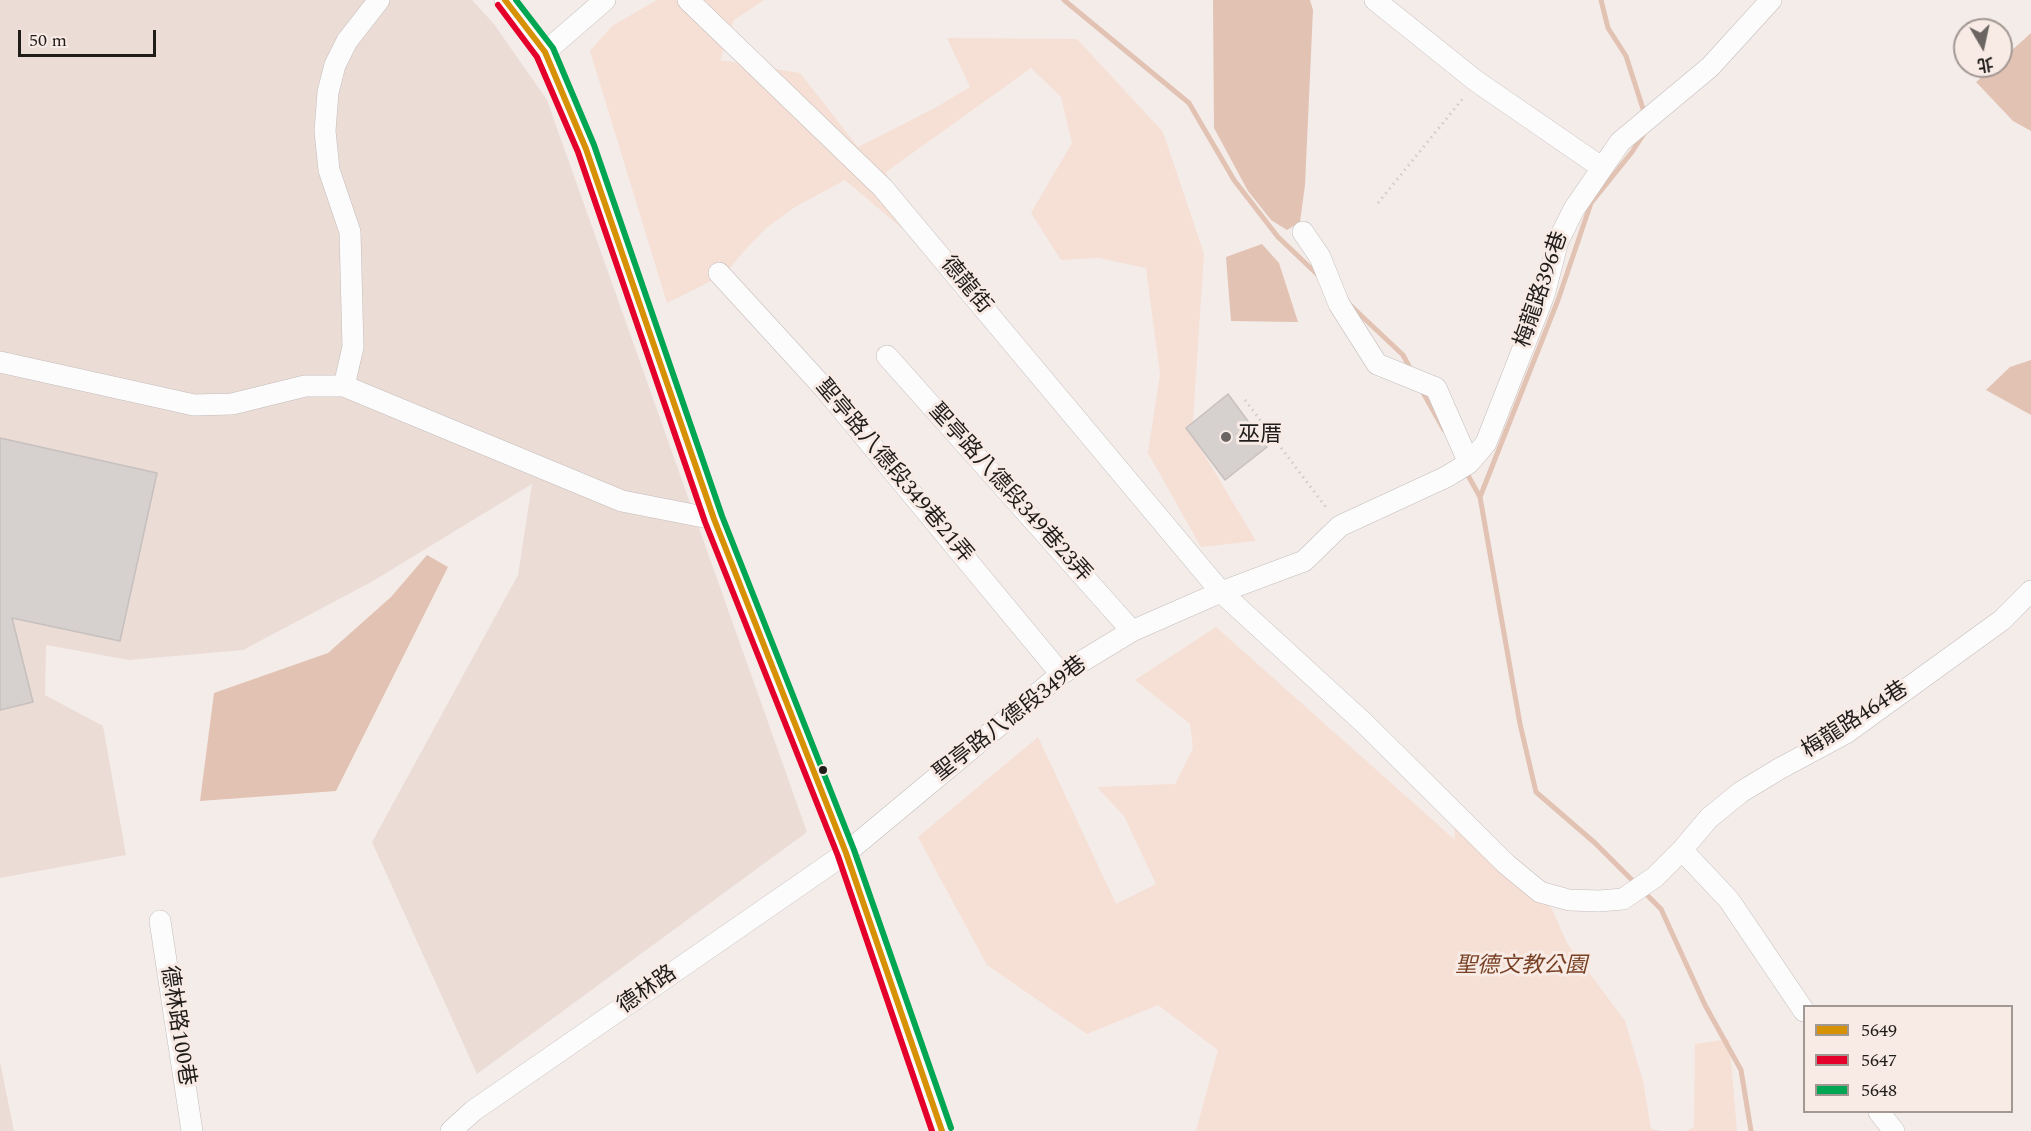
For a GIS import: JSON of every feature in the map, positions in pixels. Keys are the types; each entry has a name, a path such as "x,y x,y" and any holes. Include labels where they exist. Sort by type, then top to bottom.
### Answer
{"street":[{"path":"344,386 353,347 350,232 329,170 325,131 328,92 335,65 347,41 379,0"},
{"path":"505,0 544,52 586,149 714,519 846,854 942,1131"},
{"path":"544,52 605,0"},
{"name":"德龍街","path":"688,0 883,188 1221,592 1364,723 1506,864 1540,892 1569,900 1599,901 1623,899 1655,877 1682,850"},
{"path":"1375,0 1476,81 1601,167"},
{"name":"梅龍路396巷","path":"1221,592 1304,561 1340,526 1446,477 1469,463 1486,443 1544,296 1558,241 1574,209 1601,167 1620,142 1710,67 1771,0"},
{"path":"1303,232 1320,257 1339,304 1377,364 1436,388 1469,463"},
{"name":"聖亭路八德段349巷21弄","path":"719,273 825,389 1061,674"},
{"name":"聖亭路八德段349巷23弄","path":"886,356 1132,631"},
{"path":"0,362 194,405 232,404 305,386 344,386 622,501 714,519"},
{"name":"梅龍路464巷","path":"1682,850 1709,818 1741,792 1779,768 1846,733 2002,620 2031,591"},
{"name":"聖亭路八德段349巷","path":"846,854 1061,674 1132,631 1221,592"},
{"path":"1682,850 1729,900 1803,1010"},
{"name":"德林路","path":"451,1131 473,1111 846,854"},
{"name":"德林路100巷","path":"160,921 192,1131"},
{"path":"1881,1113 1894,1131"}],"path":[{"path":"1378,203 1476,81"},
{"path":"1245,400 1340,526"}],"shaded area":[{"path":"0,0 472,0 494,24 547,100 807,832 477,1074 372,842 518,575 532,484 373,581 243,650 129,660 46,645 45,695 103,726 126,855 0,878"},
{"path":"1213,0 1310,0 1313,10 1305,185 1300,222 1287,230 1271,220 1248,191 1214,128"},
{"path":"2031,33 2031,131 2013,121 1976,82 1980,78 2013,78 2013,49"},
{"path":"1262,244 1279,263 1298,322 1231,321 1226,257"},
{"path":"2031,360 2031,415 1986,390 2010,367"},
{"path":"427,555 448,567 336,791 200,801 214,693 328,653 391,597"},
{"path":"0,1062 14,1131 0,1131"}],"green space":[{"path":"657,0 764,0 734,20 720,60 800,73 858,147 935,108 970,87 947,38 1077,39 1163,132 1204,254 1192,434 1256,541 1201,547 1148,453 1160,374 1146,268 1099,258 1061,260 1031,213 1072,143 1061,97 1031,68 886,172 904,230 845,180 795,207 766,228 725,274 667,303 590,51 612,26"},
{"name":"聖德文教公園","path":"1216,627 1455,840 1454,825 1555,901 1549,907 1567,943 1625,1021 1643,1081 1651,1129 1662,1131 1196,1131 1218,1050 1158,1005 1087,1034 987,965 918,837 1038,737 1116,904 1156,884 1124,816 1097,787 1175,784 1193,748 1190,724 1135,680"},
{"path":"1729,1039 1737,1131 1686,1131 1694,1127 1695,1044"}],"building":[{"name":"巫厝","path":"1228,394 1267,447 1225,480 1186,428"},
{"path":"0,438 157,473 120,641 12,618 33,702 0,710"}],"waterway":[{"path":"1064,0 1189,103 1234,180 1278,237 1319,276"},
{"path":"1601,0 1608,28 1626,56 1645,115"},
{"path":"1480,497 1558,300 1591,203 1645,132"},
{"path":"1350,305 1403,355 1411,370"},
{"path":"1421,389 1444,430"},
{"path":"1465,470 1480,497 1520,724 1536,792 1595,843 1637,885"},
{"path":"1643,891 1661,909 1705,1005 1741,1070 1751,1131"}],"transit line":[{"name":"5649","path":"505,0 545,52 586,149 714,519 846,853 942,1131"},
{"name":"5648","path":"516,0 553,48 594,145 722,516 854,850 951,1128"},
{"name":"5647","path":"498,5 537,57 578,152 705,522 838,856 932,1131"}],"place":[{"name":"巫厝","path":"1226,437"}]}
